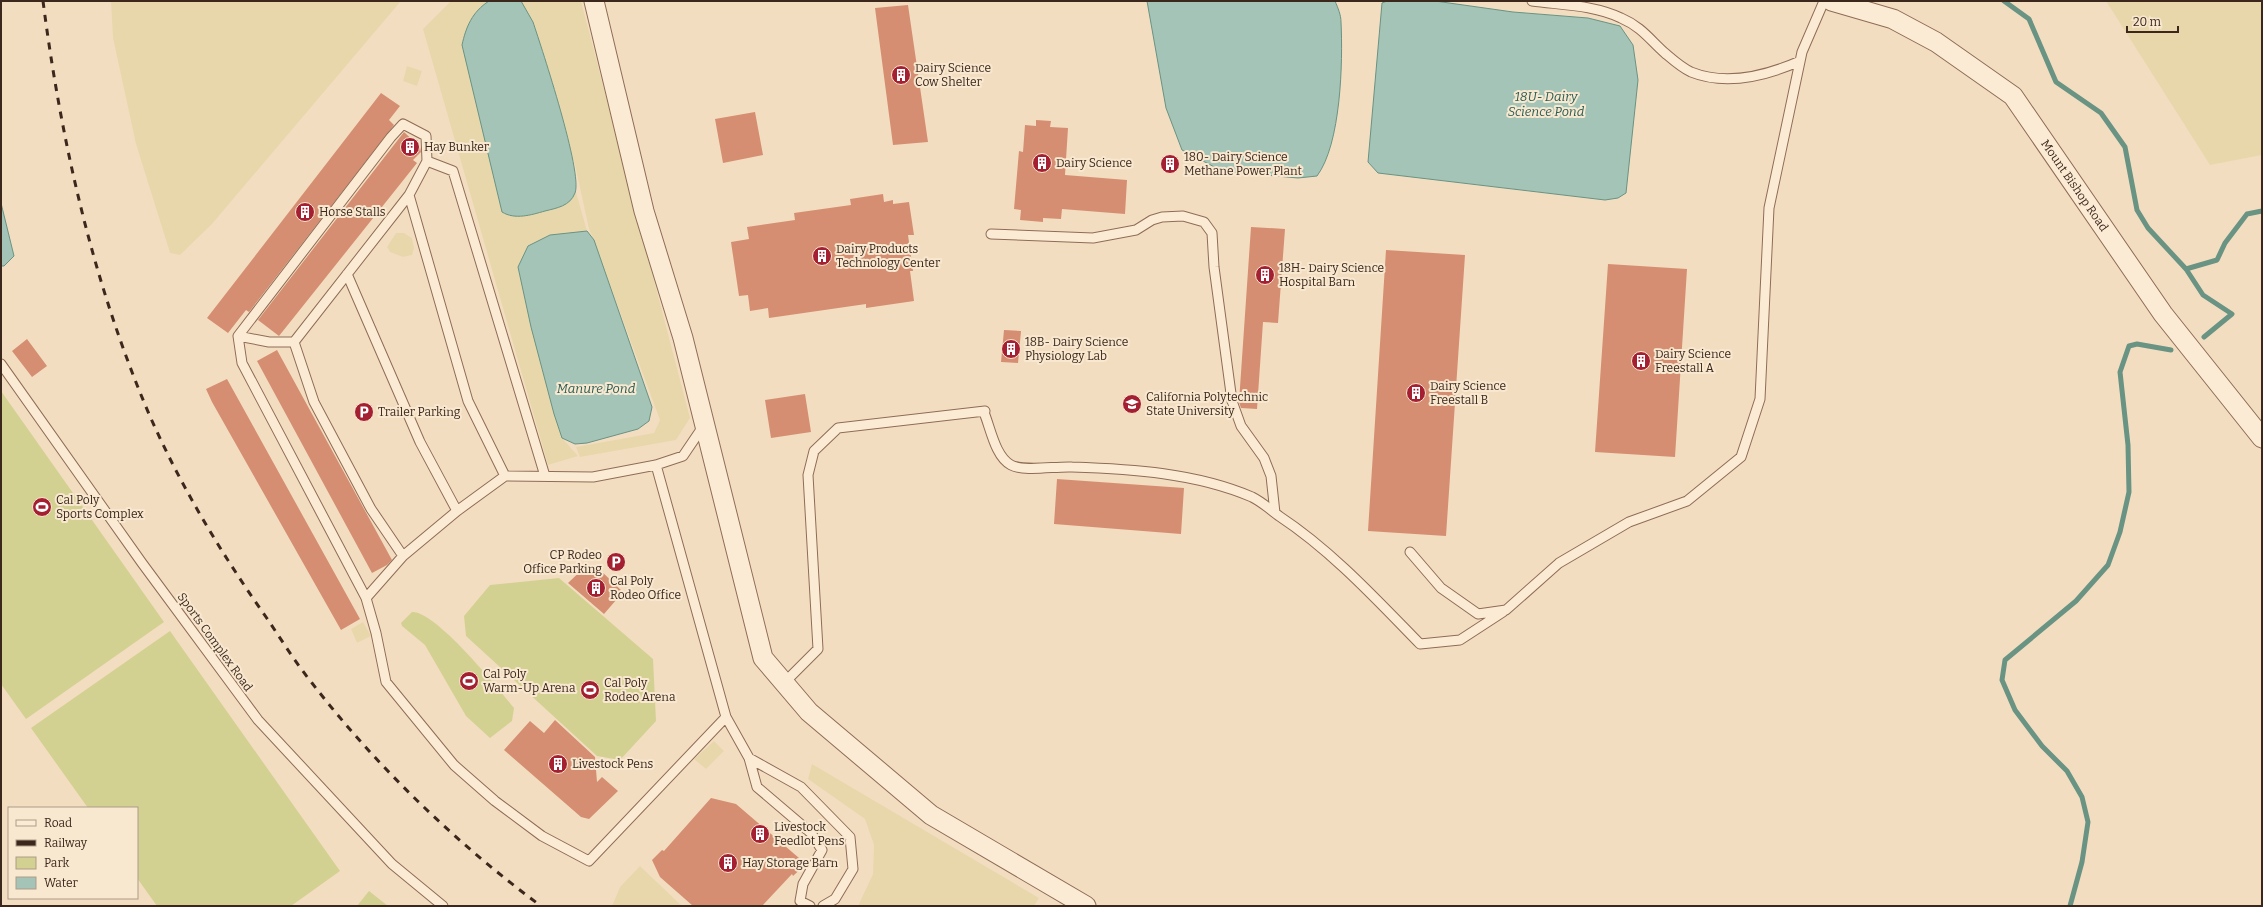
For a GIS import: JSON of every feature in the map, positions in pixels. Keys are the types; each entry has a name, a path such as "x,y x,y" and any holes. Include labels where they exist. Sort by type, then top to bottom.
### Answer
{"street":[{"path":"594,1 644,211 683,338 763,658 808,712 931,815 1086,906"},
{"name":"Mount Bishop Road","path":"1831,1 1893,20 1936,42 2013,96 2164,314 2262,438"}],"lane":[{"path":"1532,1 1597,9 1622,18 1645,32 1665,53 1690,71 1706,76 1719,78 1747,78 1779,70 1800,61"},
{"path":"784,683 818,649 808,475 814,451 838,428 985,413 999,453 1011,465 1019,467 1071,466 1172,474 1220,486 1253,498 1295,526 1364,587 1420,644 1460,640 1506,610 1560,563 1629,522 1687,501 1741,457 1760,399 1769,208 1800,61 1824,1"},
{"path":"294,342 409,195 427,161 426,136 403,124 391,137 238,336 242,363 366,598 376,633 386,682 454,765 495,801 542,836 588,861 726,717"},
{"path":"427,161 453,171 545,476"},
{"path":"409,195 468,401 505,476"},
{"path":"992,234 1093,238 1136,230 1152,220 1162,217 1183,216 1204,222 1212,233 1214,267 1232,401 1241,426 1264,458 1271,476 1275,513"},
{"path":"347,274 420,442 457,511"},
{"path":"238,336 270,342 294,342"},
{"path":"294,342 314,402 371,509 403,556"},
{"name":"Sports Complex Road","path":"1,364 142,563 258,720 392,864 443,906"},
{"path":"366,598 403,556 457,511 505,476 593,476 656,465 683,456 704,424"},
{"path":"656,465 726,717 749,758 757,787 811,833 822,850 802,884 800,901 810,906"},
{"path":"1410,552 1441,588 1478,614 1506,610"},
{"path":"749,758 801,787 850,837 853,869 835,899 823,906"}],"shaded area":[{"path":"111,1 401,1 212,224 180,255 170,253 136,144 113,38"},
{"path":"451,1 499,1 561,207 576,192 587,231 519,273 562,438 578,456 548,465 423,29"},
{"path":"514,1 581,1 690,418 676,440 580,457 576,447 654,433 660,420 589,229 575,165"},
{"path":"2106,1 2259,1 2262,6 2262,155 2210,165"},
{"path":"407,66 422,71 417,86 403,81"},
{"path":"396,233 404,233 412,238 414,248 412,255 403,257 390,252 387,247"},
{"path":"363,622 371,636 357,643 351,629"},
{"path":"714,741 724,751 706,769 694,759"},
{"path":"812,764 1039,898 1034,906 858,906 873,874 874,845 865,819 808,779"},
{"path":"640,866 682,906 612,906 620,887"}],"green space":[{"name":"Cal Poly Sports Complex","path":"1,391 164,622 26,719 1,684"},
{"name":"Cal Poly Rodeo Arena","path":"559,578 653,659 656,721 620,760 597,756 466,636 464,616 490,585"},
{"name":"Cal Poly Warm-Up Arena","path":"412,612 422,615 436,623 450,636 466,652 514,708 512,721 490,738 466,716 425,645 402,626 401,623"},
{"path":"170,631 340,871 291,906 157,906 138,879 138,807 87,807 31,728"},
{"path":"369,891 388,906 357,906"}],"water":[{"path":"489,1 521,1 533,22 568,137 573,162 576,181 575,193 570,201 558,207 529,215 512,216 502,212 462,45 474,15"},
{"path":"1147,1 1335,1 1340,14 1342,39 1339,102 1331,144 1325,162 1317,176 1298,178 1222,171 1182,150 1166,108"},
{"name":"18U- Dairy Science Pond","path":"1387,1 1435,1 1513,12 1588,18 1620,26 1633,45 1638,80 1626,193 1618,198 1605,200 1378,173 1368,162 1382,3"},
{"path":"1,203 14,256 4,266 1,266"},
{"name":"Manure Pond","path":"587,231 594,240 652,407 649,421 638,429 587,443 575,444 562,438 554,414 531,327 518,267 528,246 550,235"}],"building":[{"name":"Dairy Science Cow Shelter","path":"908,5 928,142 893,145 875,8"},
{"name":"Horse Stalls","path":"381,93 400,106 389,120 394,125 249,312 246,310 228,333 207,318"},
{"path":"755,112 763,155 723,163 715,119"},
{"name":"Dairy Science","path":"1036,120 1051,121 1050,127 1068,128 1065,175 1127,180 1125,214 1062,209 1061,219 1043,218 1043,222 1020,220 1021,210 1014,209 1019,151 1023,152 1025,125 1036,126"},
{"name":"Horse Stalls","path":"404,132 420,147 421,152 413,160 417,163 279,336 258,320"},
{"name":"Dairy Products Technology Center","path":"883,194 884,202 893,200 893,204 909,202 914,235 908,235 913,271 910,271 914,301 866,308 866,304 769,318 768,308 750,311 748,295 739,296 731,242 749,239 747,227 795,220 794,213 851,205 850,199"},
{"name":"18H- Dairy Science Hospital Barn","path":"1251,227 1285,229 1278,323 1263,322 1257,409 1241,408 1239,402"},
{"name":"Dairy Science Freestall B","path":"1386,250 1465,255 1446,536 1368,531"},
{"name":"Dairy Science Freestall A","path":"1608,264 1687,269 1675,457 1595,452"},
{"name":"18B- Dairy Science Physiology Lab","path":"1004,330 1021,331 1018,363 1001,362"},
{"path":"27,339 47,366 32,377 12,351"},
{"path":"277,350 392,560 387,565 372,573 257,361"},
{"path":"227,379 360,619 341,630 206,389"},
{"path":"805,394 811,432 771,438 765,400"},
{"path":"1057,479 1184,488 1181,534 1054,524"},
{"name":"Cal Poly Rodeo Office","path":"587,565 595,573 599,569 623,592 604,614 568,583"},
{"name":"Livestock Pens","path":"555,720 595,757 597,782 602,777 618,791 589,819 581,817 504,750 530,721 544,733"},
{"name":"Hay Storage Barn","path":"711,798 736,804 806,864 793,876 792,874 762,906 693,906 660,877 652,860 662,850 664,851"}],"waterway":[{"path":"2004,1 2029,19 2056,82 2101,113 2125,147 2137,210 2148,228 2186,269 2203,295 2232,314 2204,337"},
{"path":"2186,269 2217,260 2225,243 2247,214 2262,211"},
{"path":"2070,906 2082,862 2088,822 2082,797 2067,771 2042,746 2015,710 2002,680 2005,660 2076,601 2108,565 2120,532 2129,492 2128,445 2120,372 2129,346 2137,344 2171,350"}],"railway":[{"path":"43,1 50,54 70,159 82,211 111,314 149,414 188,493 217,543 249,593 300,667 337,714 390,774 419,802 479,857 541,906"}],"place":[{"name":"Dairy Science Cow Shelter","path":"901,75"},
{"name":"Hay Bunker","path":"410,147"},
{"name":"Dairy Science","path":"1042,163"},
{"name":"180- Dairy Science Methane Power Plant","path":"1170,164"},
{"name":"Horse Stalls","path":"305,212"},
{"name":"Dairy Products Technology Center","path":"822,256"},
{"name":"18H- Dairy Science Hospital Barn","path":"1265,275"},
{"name":"18B- Dairy Science Physiology Lab","path":"1011,349"},
{"name":"Dairy Science Freestall A","path":"1641,361"},
{"name":"Dairy Science Freestall B","path":"1416,393"},
{"name":"California Polytechnic State University","path":"1132,404"},
{"name":"Trailer Parking","path":"364,412"},
{"name":"Cal Poly Sports Complex","path":"42,507"},
{"name":"CP Rodeo Office Parking","path":"616,562"},
{"name":"Cal Poly Rodeo Office","path":"596,588"},
{"name":"Cal Poly Warm-Up Arena","path":"469,681"},
{"name":"Cal Poly Rodeo Arena","path":"590,690"},
{"name":"Livestock Pens","path":"558,764"},
{"name":"Livestock Feedlot Pens","path":"760,834"},
{"name":"Hay Storage Barn","path":"728,863"}]}
